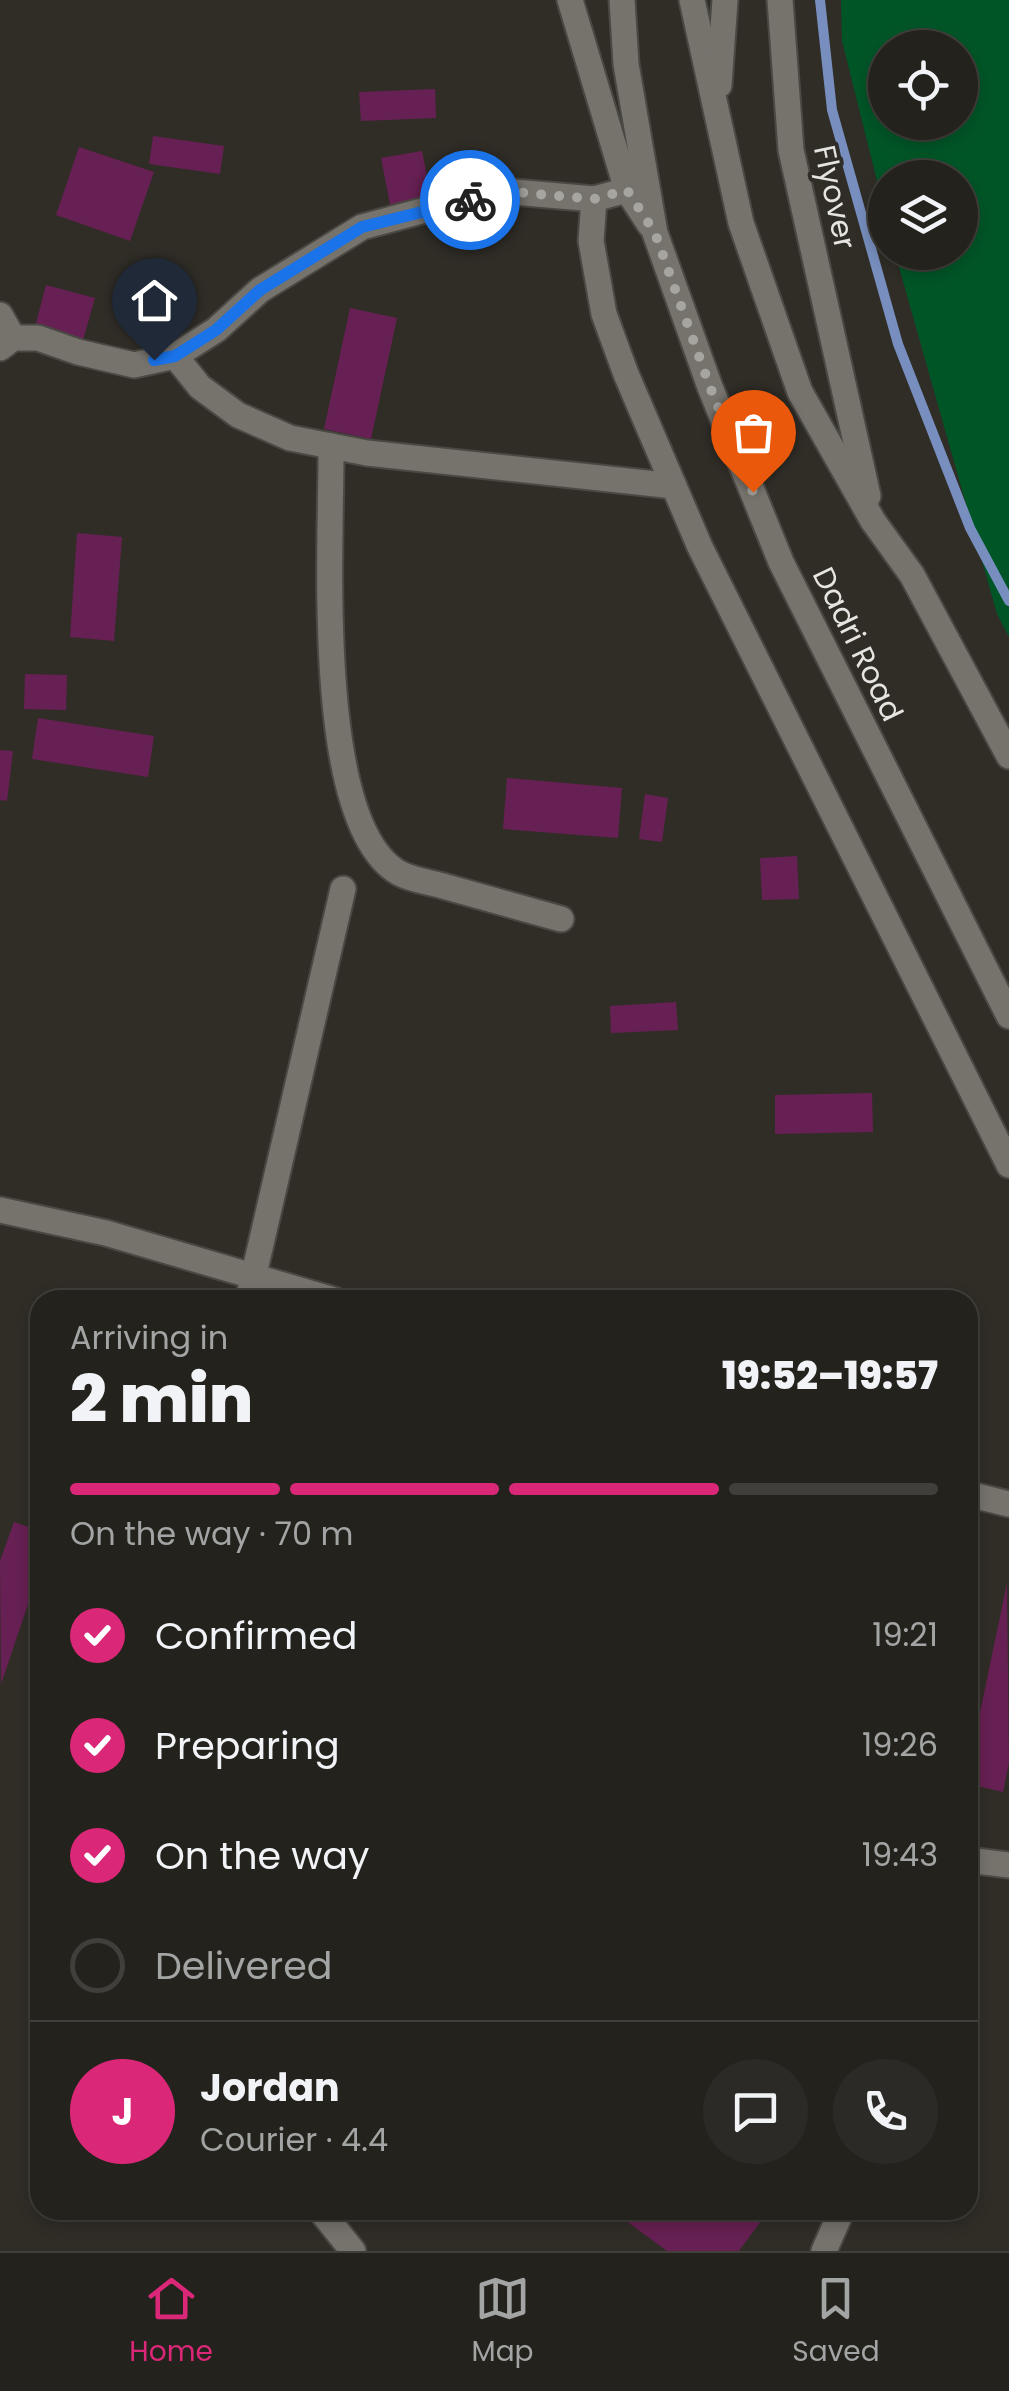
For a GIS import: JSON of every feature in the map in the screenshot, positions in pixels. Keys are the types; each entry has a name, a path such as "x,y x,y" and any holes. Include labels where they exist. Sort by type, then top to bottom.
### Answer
{"street":[{"path":"570,0 627,190 655,233"},
{"path":"622,0 626,64 655,233"},
{"path":"692,0 741,222 800,392 873,520 912,575 1009,756"},
{"path":"717,112 725,0"},
{"name":"Flyover","path":"780,0 791,150 873,520"},
{"path":"0,315 7,343 38,338 134,365 175,356 216,330 260,290 362,227 514,192 594,199 627,190"},
{"path":"594,199 591,240 604,314 700,547 1009,1165"},
{"name":"Dadri Road","path":"655,233 710,387 782,562 1009,1016"},
{"path":"175,356 200,386 238,415 290,438 367,453 674,486"},
{"path":"331,446 336,708 344,773 362,829 377,855 401,874 562,919"},
{"path":"0,1210 106,1233 251,1288 344,888"},
{"path":"978,1496 1009,1504"},
{"path":"978,1861 1009,1865"},
{"path":"328,2220 353,2251"},
{"path":"824,2251 838,2220"}],"green space":[{"path":"841,0 1009,0 1009,637 997,614 900,270 978,270 978,160 872,160 842,41"}],"building":[{"path":"435,89 436,118 361,121 359,92"},
{"path":"153,136 224,146 220,174 149,164"},
{"path":"79,147 154,172 130,241 56,215"},
{"path":"422,151 432,201 391,209 381,158"},
{"path":"46,285 95,298 82,344 34,331"},
{"path":"350,308 397,318 371,439 324,429"},
{"path":"77,533 122,537 114,641 70,637"},
{"path":"25,674 67,675 66,710 24,709"},
{"path":"38,718 154,736 148,777 32,759"},
{"path":"0,750 13,751 7,801 0,800"},
{"path":"507,778 622,788 618,838 503,829"},
{"path":"645,794 668,798 662,842 639,839"},
{"path":"797,856 799,899 762,900 760,858"},
{"path":"676,1002 678,1030 611,1033 610,1006"},
{"path":"872,1093 873,1132 775,1134 775,1095"},
{"path":"14,1522 30,1528 30,1598 1,1684 0,1561"},
{"path":"1007,1583 1009,1763 1003,1792 978,1786 978,1722"},
{"path":"625,2220 762,2220 739,2251 667,2251"}],"waterway":[{"path":"820,0 832,110 898,344 970,528 1009,601"}],"way so far":[{"path":"470,200 514,192 594,199 627,190 655,233 710,387 753,492"}],"route":[{"path":"154,360 175,356 216,330 260,290 362,227 470,200"}]}
